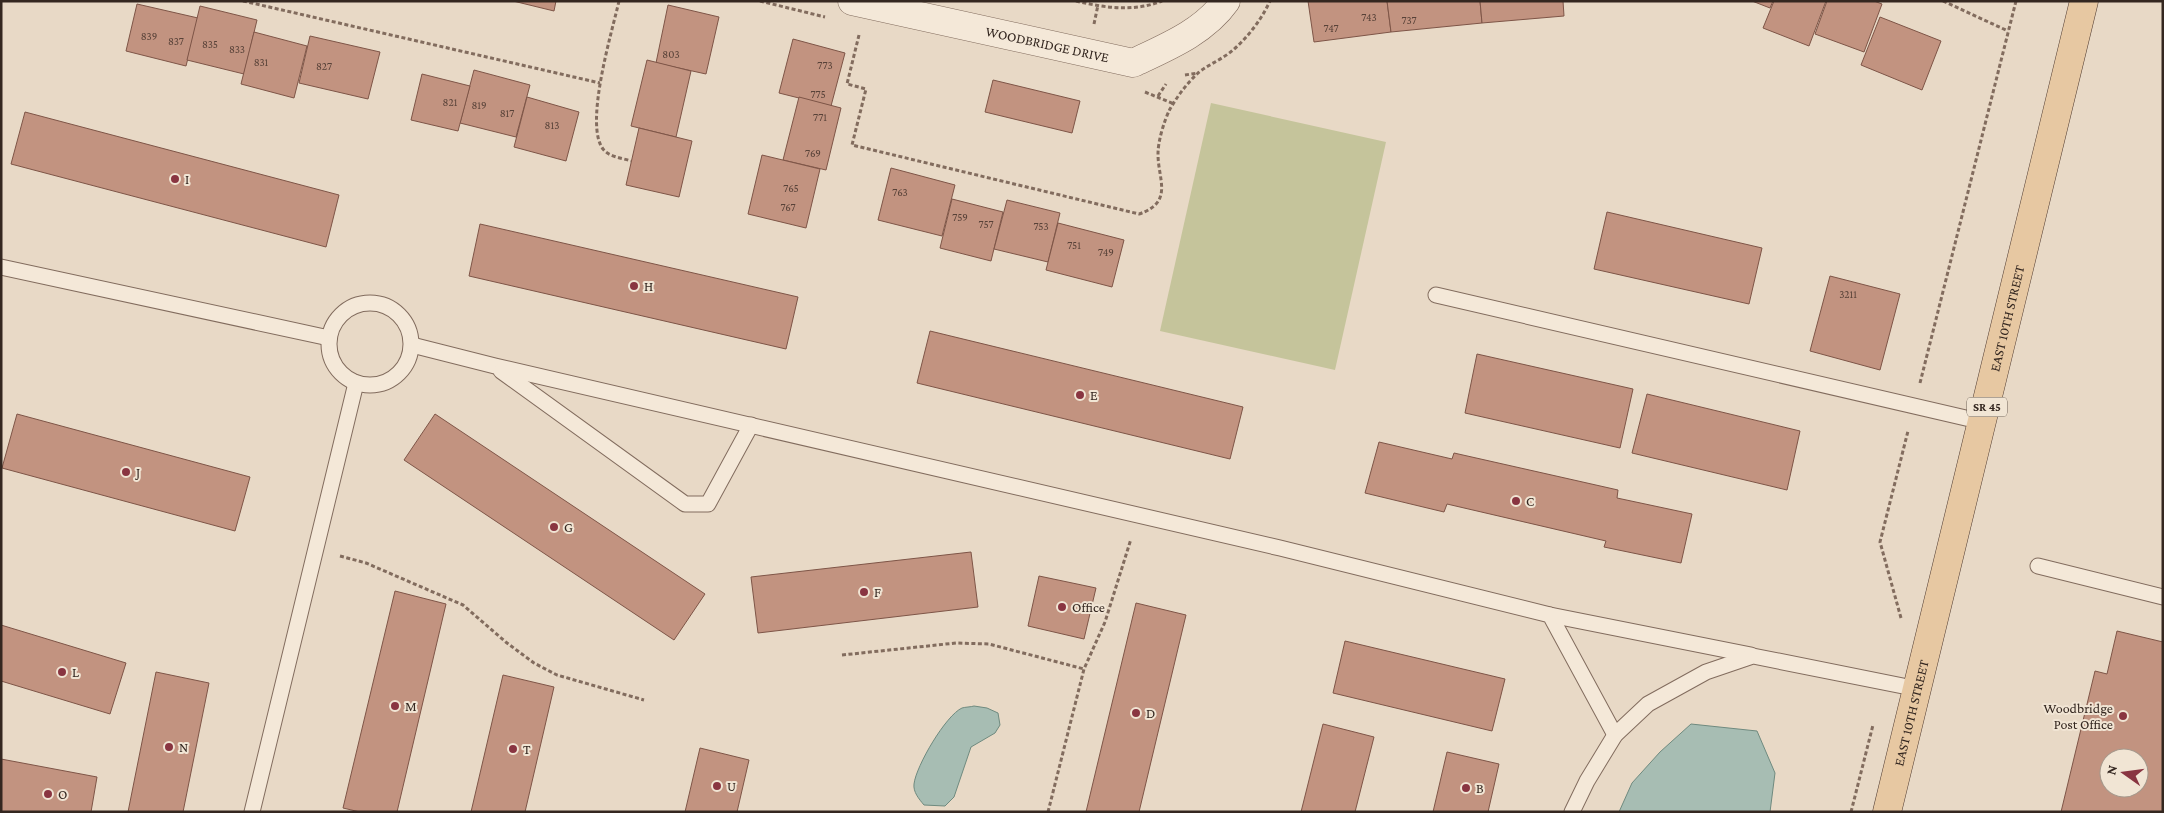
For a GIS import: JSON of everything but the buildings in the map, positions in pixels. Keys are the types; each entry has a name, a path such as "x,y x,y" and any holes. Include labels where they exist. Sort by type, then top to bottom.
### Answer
{"main road":[{"name":"EAST 10TH STREET","path":"1887,812 2084,1"}],"street":[{"name":"WOODBRIDGE DRIVE","path":"852,1 1133,63 1170,46 1204,25 1218,12 1226,1"}],"lane":[{"path":"1,267 329,338"},
{"path":"1436,295 1983,422"},
{"path":"367,302 381,303 394,309 404,318 410,331 412,345 410,358 404,370 394,378 376,385 356,383 344,376 335,365 329,352 329,338 333,324 342,313 353,305 367,302"},
{"path":"412,345 495,366 1139,514 1550,615 1918,689"},
{"path":"495,366 685,504 708,504 751,425"},
{"path":"252,812 356,383"},
{"path":"2038,566 2163,597"},
{"path":"1550,615 1615,735"},
{"path":"1572,812 1587,781 1615,735 1648,704 1706,672 1753,656"}],"path":[{"path":"243,1 600,83"},
{"path":"619,1 600,83 596,119 600,143 604,150 612,156 631,161"},
{"path":"1076,1 1120,8 1147,7 1162,1"},
{"path":"859,34 847,84 866,89 852,145 1139,214 1150,211 1160,199 1163,181 1158,154 1169,111 1182,91 1199,73 1232,52 1248,36 1270,1"},
{"path":"1944,1 2008,31"},
{"path":"1183,76 1199,73"},
{"path":"1158,96 1167,82 1172,80"},
{"path":"1048,812 1084,669 1105,622 1139,514"},
{"path":"316,549 366,564 463,604 514,648 534,663 557,675 644,700"},
{"path":"842,655 956,643 989,644 1084,669"}],"green space":[{"path":"1211,103 1386,142 1335,370 1160,331"}],"shaded area":[{"path":"974,706 987,708 998,713 1000,725 995,733 971,747 954,797 945,806 924,805 915,793 914,784 926,754 940,730 955,713 962,708"},
{"path":"1691,724 1757,731 1775,773 1770,812 1619,812 1632,783 1660,752"}],"place":[{"name":"I","path":"175,179"},
{"name":"H","path":"634,286"},
{"name":"E","path":"1080,395"},
{"name":"J","path":"126,472"},
{"name":"C","path":"1516,501"},
{"name":"G","path":"554,527"},
{"name":"F","path":"864,592"},
{"name":"Office","path":"1062,607"},
{"name":"L","path":"62,672"},
{"name":"M","path":"395,706"},
{"name":"D","path":"1136,713"},
{"name":"Woodbridge Post Office","path":"2123,716"},
{"name":"N","path":"169,747"},
{"name":"T","path":"513,749"},
{"name":"U","path":"717,786"},
{"name":"B","path":"1466,788"},
{"name":"O","path":"48,794"}]}
